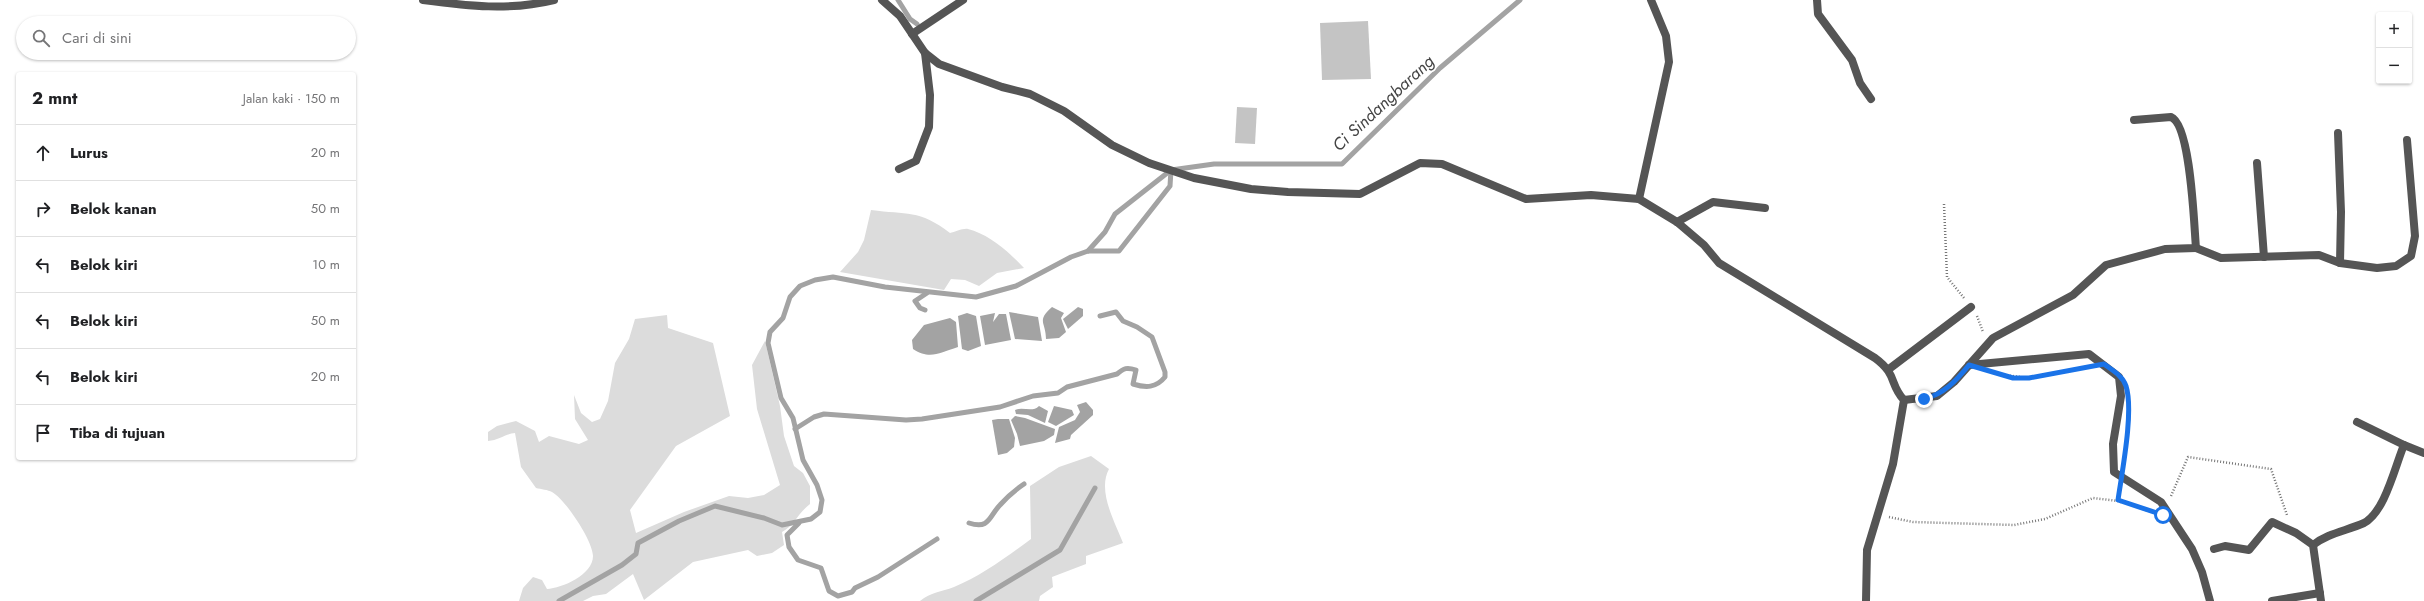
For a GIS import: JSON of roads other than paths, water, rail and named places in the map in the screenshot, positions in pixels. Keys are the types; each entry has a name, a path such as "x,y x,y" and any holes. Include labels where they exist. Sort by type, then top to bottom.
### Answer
{"street":[{"path":"423,0 492,8 535,4 554,0"},
{"path":"882,0 900,16 925,53 939,64 1002,87 1030,94 1057,107 1112,145 1149,163 1194,178 1251,189 1288,192 1360,194 1420,163 1442,164 1526,199 1591,195 1639,199 1677,222 1704,244 1718,262 1869,354 1889,369 1895,381 1896,392 1904,400"},
{"path":"912,34 963,0"},
{"path":"1639,199 1668,62 1666,36 1651,0"},
{"path":"1817,0 1818,14 1852,60 1860,83 1871,100"},
{"path":"899,169 916,161 930,127 930,95 925,53"},
{"path":"2134,120 2170,117 2179,125 2193,187 2196,248"},
{"path":"2338,133 2341,212 2340,263"},
{"path":"1904,400 1937,396 1954,382 1993,338 2074,295 2106,265 2165,249 2196,248 2221,258 2319,255 2340,263 2377,268 2396,266 2411,256 2415,236 2407,140"},
{"path":"2257,163 2264,257"},
{"path":"1677,222 1713,202 1765,208"},
{"path":"1889,369 1971,306"},
{"path":"1969,365 2089,354 2119,377 2121,396 2113,444 2114,472 2161,502 2192,549 2202,572 2210,601"},
{"path":"1866,601 1867,550 1893,464 1904,400"},
{"path":"2357,422 2424,453"},
{"path":"2313,545 2323,537 2365,522 2376,513 2384,499 2404,444"},
{"path":"2214,549 2225,546 2249,550 2272,522 2296,533 2313,545 2320,597 2272,601"}],"waterway":[{"path":"898,0 910,19 917,24"},
{"name":"Ci Sindangbarang","path":"1088,251 1105,232 1115,214 1171,170 1214,164 1342,164 1440,68 1520,0"},
{"path":"559,601 622,565 636,554 638,543 679,521 715,506 764,518 782,525 811,519 820,512 822,500 817,485 803,460 793,418 781,398 768,343 770,332 783,318 790,297 800,286 815,280 833,277 885,287 976,297 1016,286 1071,257 1088,251 1119,251 1170,186 1171,170"},
{"path":"925,310 920,308 915,301 927,293"},
{"path":"795,429 814,417 824,414 906,420 922,419 1000,407 1033,396 1058,393 1067,387 1117,374 1126,369 1136,370 1133,384 1150,386 1162,381 1165,377 1165,372 1152,337 1137,327 1123,321 1116,312 1100,316"},
{"path":"969,523 981,525 988,521 1005,499 1024,484"},
{"path":"976,601 1060,550 1095,488"},
{"path":"799,523 787,535 789,547 798,560 821,568 829,591 838,596 852,592 855,588 878,577 937,539"}]}
